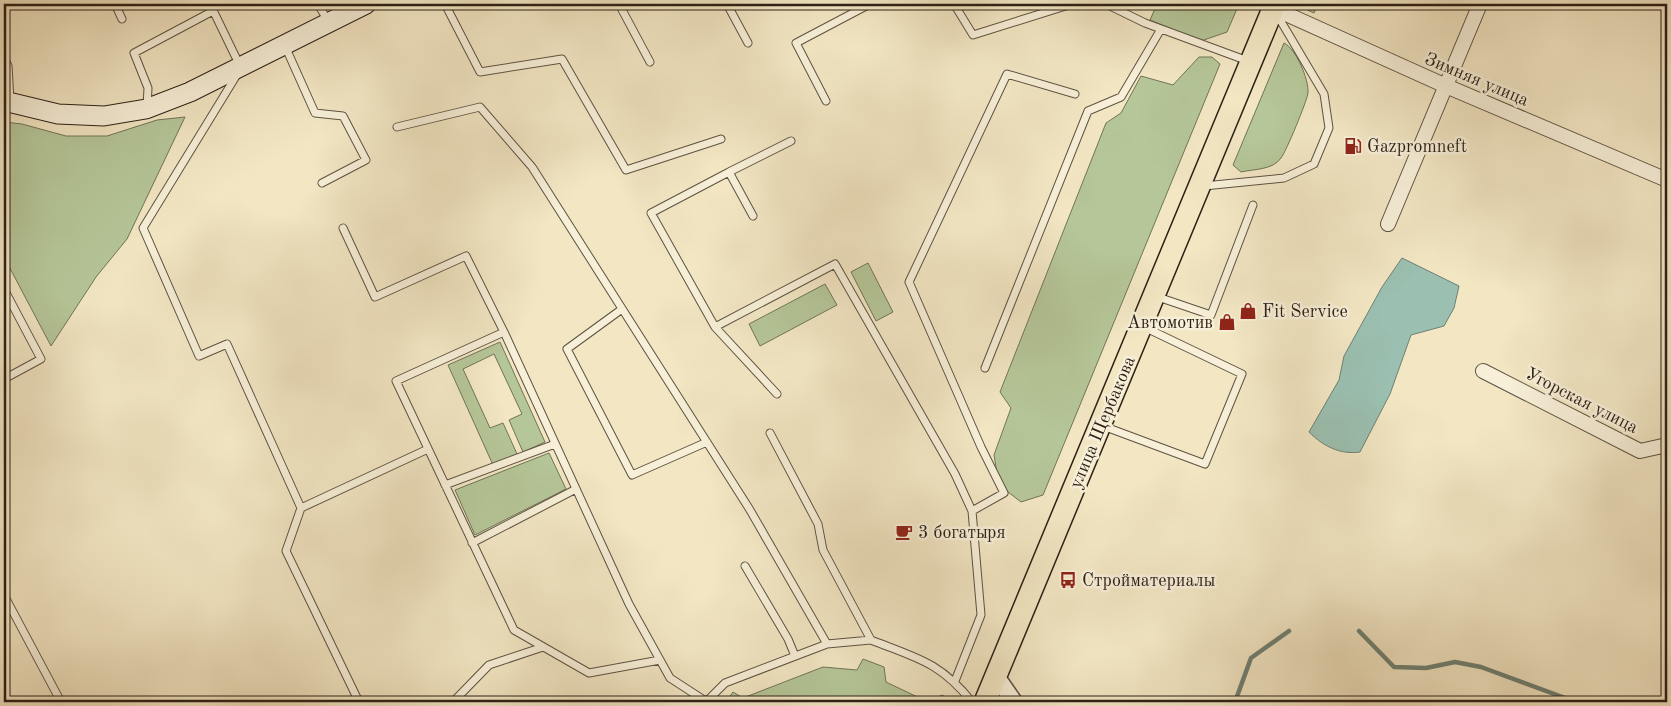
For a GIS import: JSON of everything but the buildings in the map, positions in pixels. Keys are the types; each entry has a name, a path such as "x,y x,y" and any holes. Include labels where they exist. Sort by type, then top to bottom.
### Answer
{"main road":[{"path":"7,103 58,114 104,116 146,109 190,92 241,68 366,4"},
{"name":"улица Щербакова","path":"985,702 1201,186 1274,6"}],"street":[{"path":"1388,224 1480,4"},
{"name":"Зимняя улица","path":"1274,6 1446,86 1667,180"},
{"name":"Угорская улица","path":"1483,370 1640,451 1667,445"},
{"path":"996,676 1014,702"}],"lane":[{"path":"114,4 122,19"},
{"path":"318,4 329,23"},
{"path":"445,4 480,72 562,59 626,170 721,139"},
{"path":"624,4 620,6 650,62"},
{"path":"727,4 748,43"},
{"path":"826,101 796,43 870,4"},
{"path":"954,4 973,35 1072,4"},
{"path":"1106,4 1160,28 1251,62"},
{"path":"1201,186 1284,178 1314,164 1329,128 1324,94 1274,6"},
{"path":"146,109 148,88 134,53 212,7 241,68 143,228 199,356 227,344 301,508 286,551 358,702"},
{"path":"985,368 1088,111 1121,97 1160,28"},
{"path":"285,45 315,113 343,116 366,160 322,183"},
{"path":"4,58 8,66 7,103"},
{"path":"972,512 1004,494 980,447 908,282 1007,74 1075,94"},
{"path":"397,127 480,106 532,167 750,510 827,644"},
{"path":"777,394 715,328 651,213 790,140"},
{"path":"729,172 753,216"},
{"path":"1155,295 1211,316 1252,205"},
{"path":"343,228 375,297 466,256 504,332 629,604 670,678 707,702 725,683 795,656 827,644 871,640 933,664 955,681 972,702"},
{"path":"715,328 835,264 955,474 972,512 981,615 955,681"},
{"path":"4,289 41,359 4,379"},
{"path":"622,309 568,349 632,475 707,442"},
{"path":"1101,425 1205,464 1242,374 1142,326"},
{"path":"504,332 396,381 472,543 514,630 589,674 660,660"},
{"path":"770,433 818,524 824,550 871,640"},
{"path":"445,485 555,444"},
{"path":"301,508 428,450"},
{"path":"472,543 576,489"},
{"path":"745,566 788,639 795,656"},
{"path":"4,594 61,702"},
{"path":"453,702 489,665 544,647"}],"shaded area":[{"path":"1157,4 1239,4 1227,32 1201,41 1150,20"},
{"path":"1300,4 1318,4 1314,13 1299,6"},
{"path":"1284,43 1293,51 1301,65 1308,87 1307,98 1284,154 1278,162 1268,167 1241,172 1233,165"},
{"path":"1199,57 1212,57 1220,64 1043,495 1021,502 999,485 994,455 1011,408 1000,392 1106,123 1121,113 1141,76 1173,85"},
{"path":"185,117 127,239 96,277 51,346 4,257 4,122 22,124 66,136 107,136 157,120"},
{"path":"1402,258 1459,286 1454,308 1444,326 1411,335 1390,394 1360,452 1339,451 1326,445 1309,432 1339,380 1344,356 1382,287"},
{"path":"868,263 893,312 876,321 851,272"},
{"path":"825,284 837,305 760,346 749,324"},
{"path":"500,342 545,442 523,452 509,420 522,414 494,354 463,369 490,428 503,423 517,454 493,465 448,365"},
{"path":"549,453 566,489 475,535 455,490"},
{"path":"863,659 884,667 886,682 928,702 726,702 733,692 743,698 823,667 857,670"},
{"path":"942,695 954,702 928,702"}],"waterway":[{"path":"1235,702 1251,658 1289,631"},
{"path":"1359,631 1394,667 1426,668 1455,662 1481,667 1576,702"}],"place":[{"name":"Gazpromneft","path":"1353,146"},
{"name":"Fit Service","path":"1248,311"},
{"name":"Автомотив","path":"1227,322"},
{"name":"3 богатыря","path":"904,532"},
{"name":"Стройматериалы","path":"1068,580"}]}
